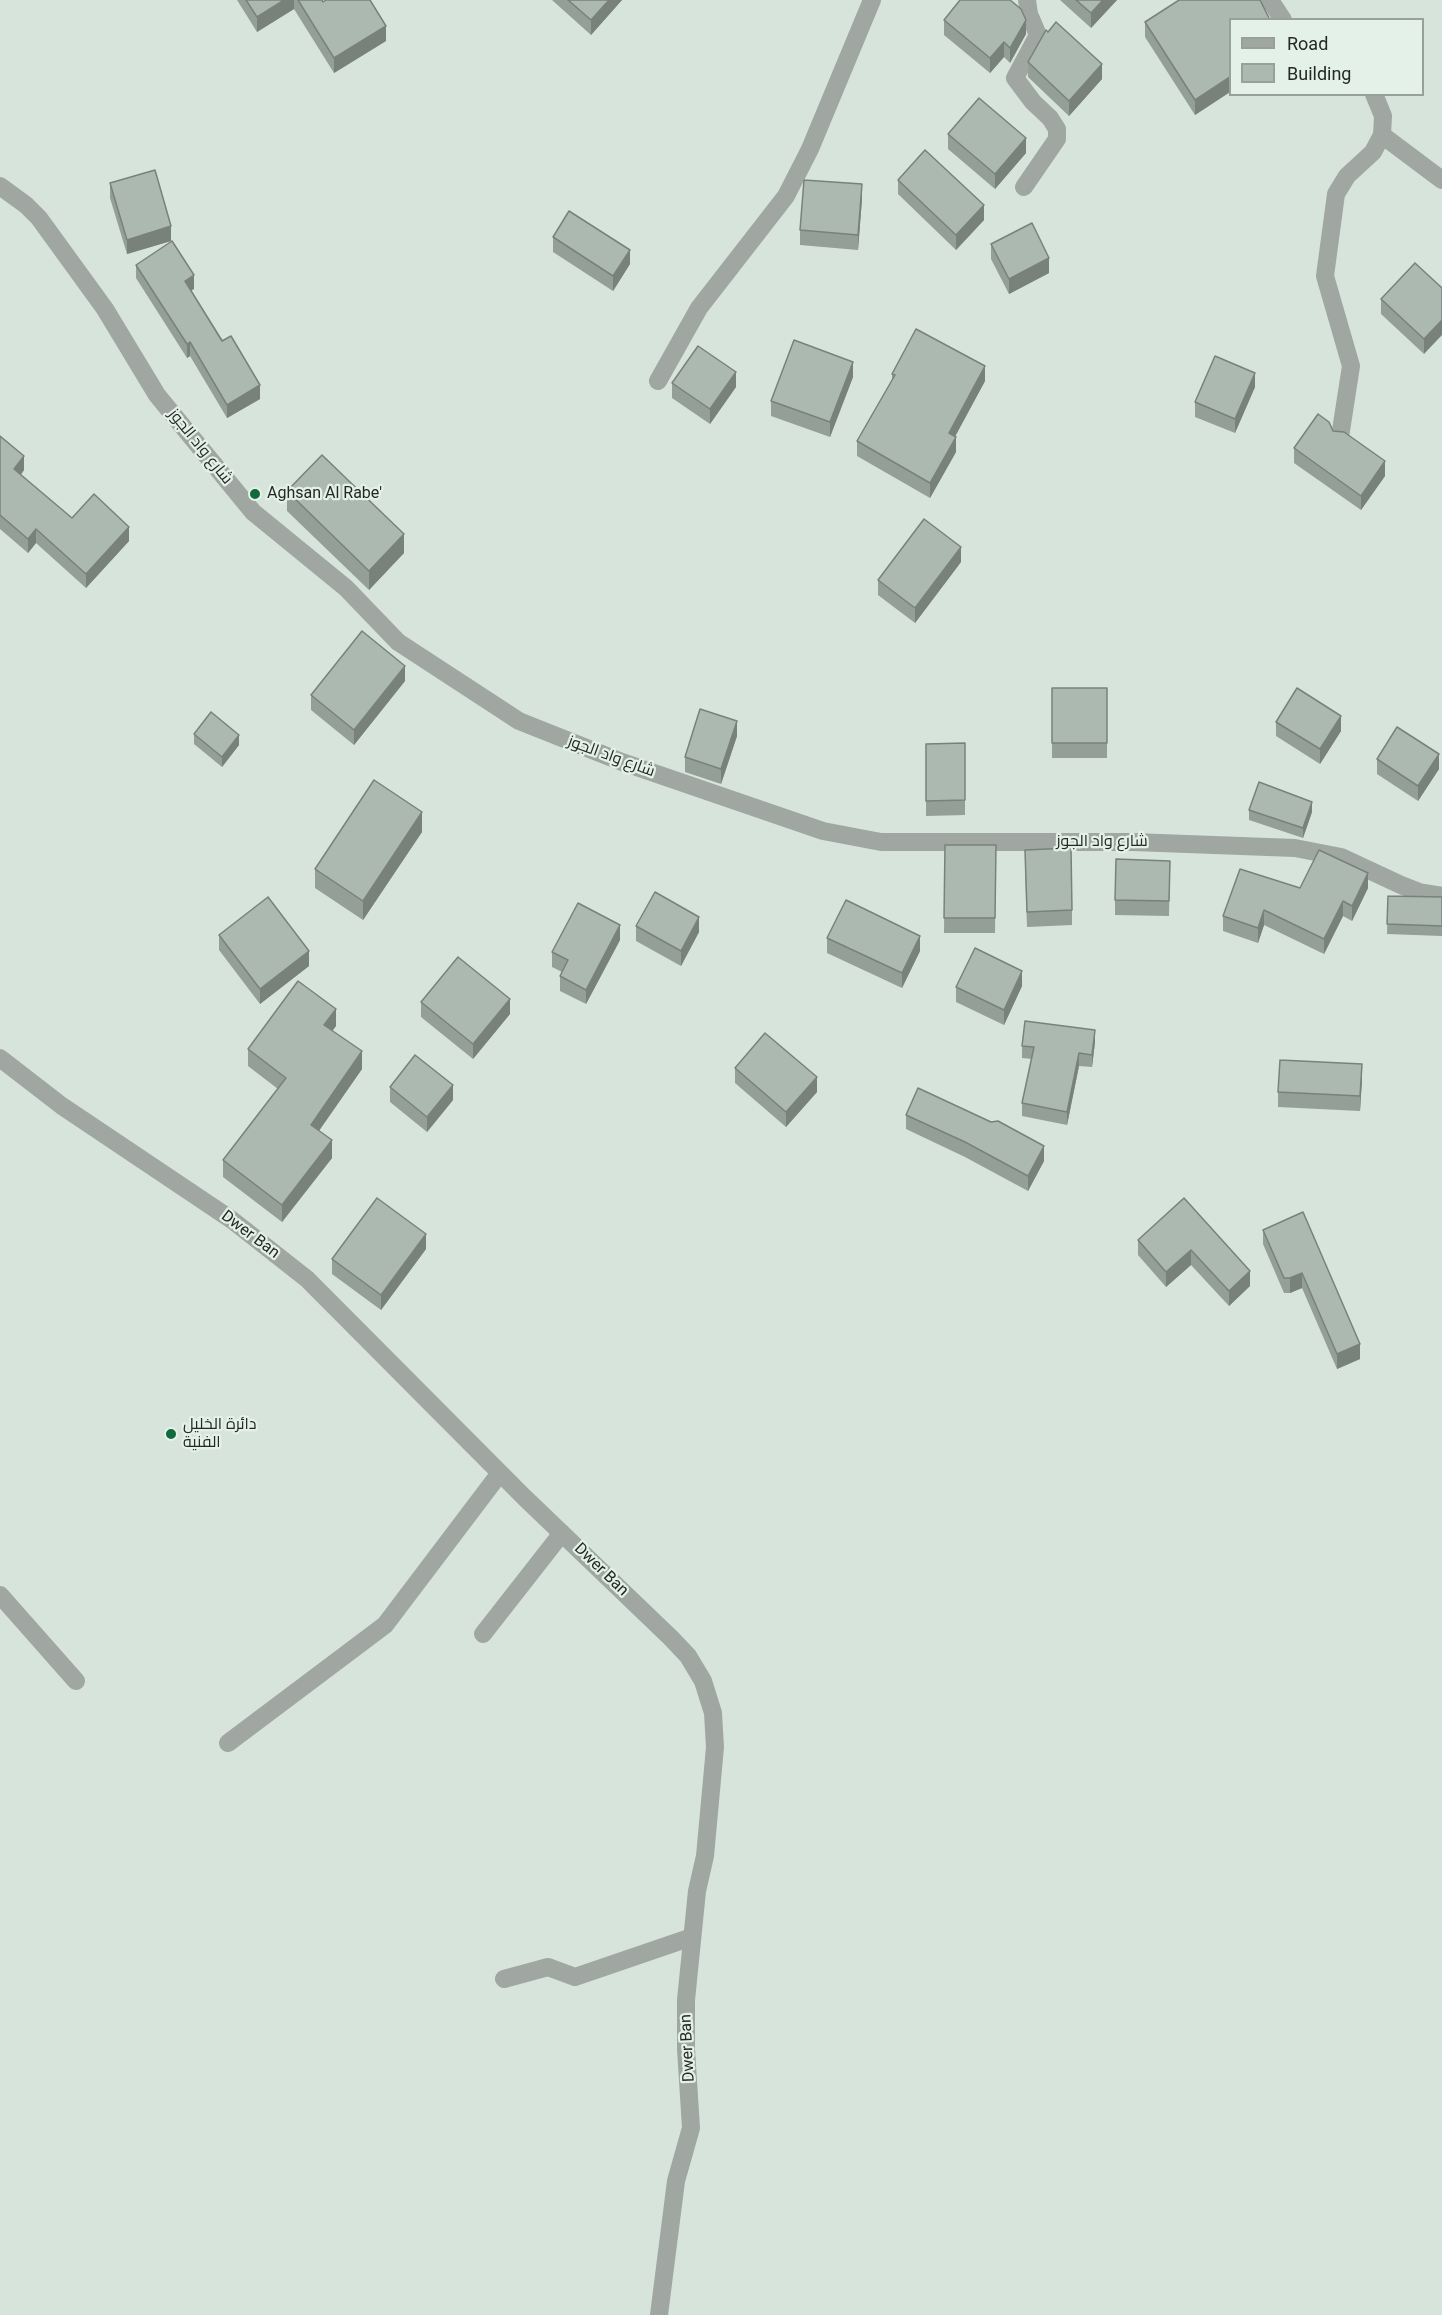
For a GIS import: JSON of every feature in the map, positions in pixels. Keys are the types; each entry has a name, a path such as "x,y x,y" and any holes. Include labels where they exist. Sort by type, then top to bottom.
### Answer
{"street":[{"path":"658,381 699,308 786,196 810,149 872,0"},
{"path":"1024,187 1057,139 1057,129 1050,118 1033,102 1015,78 1038,34 1029,14 1028,0"},
{"path":"1270,0 1282,18"},
{"path":"1340,437 1351,366 1325,276 1334,203 1340,184 1373,152 1382,135 1383,116 1375,96"},
{"path":"1382,135 1442,180"},
{"name":"شارع واد الجوز","path":"0,186 26,205 45,226 105,309 158,395 253,512 346,588 398,642 519,721 622,762 823,831 880,842 1133,842 1295,848 1341,857 1401,885 1442,896"},
{"name":"Dwer Ban","path":"0,1058 72,1113 232,1220 293,1267 324,1295 500,1473 688,1656 703,1682 710,1700 714,1724 715,1755 705,1856 697,1891 685,2020 691,2128 676,2181 659,2315"},
{"path":"228,1743 385,1625 500,1473"},
{"path":"483,1635 562,1533"},
{"path":"0,1594 76,1681"},
{"path":"504,1979 548,1966 575,1977 692,1937"}],"building":[{"path":"246,0 284,0 257,17"},
{"path":"298,0 322,0 323,2 326,0 370,0 386,26 334,58"},
{"path":"568,0 609,0 591,20"},
{"path":"960,0 1010,0 1021,9 1026,20 1010,48 1004,42 990,58 944,20"},
{"path":"1076,0 1103,0 1091,13"},
{"path":"1179,0 1260,0 1269,18 1229,18 1229,78 1195,100 1145,22"},
{"path":"1056,22 1102,64 1069,101 1028,62 1046,30 1048,32"},
{"path":"979,98 1026,138 995,174 948,134"},
{"path":"925,150 984,205 956,235 898,180"},
{"path":"155,170 171,226 127,240 110,183"},
{"path":"804,180 862,184 858,235 800,230"},
{"path":"569,211 630,250 613,276 553,237"},
{"path":"1032,223 1049,258 1009,279 991,244"},
{"path":"172,241 194,275 185,281 222,341 231,336 260,385 227,405 190,342 187,344 136,265"},
{"path":"1415,263 1442,288 1442,320 1424,339 1381,299"},
{"path":"916,329 985,366 949,433 956,437 930,483 857,441 895,375 892,374"},
{"path":"794,340 853,362 830,422 771,401"},
{"path":"698,346 736,372 710,409 672,383"},
{"path":"1215,356 1255,373 1235,419 1195,402"},
{"path":"1318,414 1329,422 1333,431 1344,432 1385,461 1361,496 1294,448"},
{"path":"0,436 24,456 14,469 72,518 94,494 129,527 86,574 36,529 28,539 0,515"},
{"path":"322,455 404,534 369,571 287,491"},
{"path":"924,519 961,547 915,608 878,580"},
{"path":"362,631 405,666 354,730 311,695"},
{"path":"1052,688 1107,688 1107,743 1052,743"},
{"path":"1297,688 1341,716 1320,749 1276,722"},
{"path":"700,709 737,721 721,769 685,757"},
{"path":"211,712 239,735 222,757 194,734"},
{"path":"1397,727 1439,754 1418,786 1377,759"},
{"path":"965,743 965,800 926,801 926,744"},
{"path":"374,780 422,812 363,901 315,869"},
{"path":"1259,782 1312,802 1303,828 1249,810"},
{"path":"945,845 996,845 995,918 944,918"},
{"path":"1071,848 1072,910 1027,912 1025,850"},
{"path":"1319,850 1368,873 1352,906 1343,901 1324,939 1264,910 1258,928 1223,916 1240,869 1300,888"},
{"path":"1116,859 1170,861 1169,901 1115,900"},
{"path":"655,892 699,917 681,951 636,926"},
{"path":"1388,896 1442,897 1442,926 1387,924"},
{"path":"268,897 309,951 260,989 219,935"},
{"path":"846,900 920,936 902,973 827,938"},
{"path":"578,903 620,925 586,990 560,976 568,960 552,952"},
{"path":"975,948 1022,971 1004,1010 956,987"},
{"path":"458,957 510,999 473,1044 421,1002"},
{"path":"298,981 336,1009 324,1025 362,1051 311,1125 332,1140 282,1205 223,1160 286,1078 248,1049"},
{"path":"1025,1021 1095,1030 1092,1055 1079,1053 1067,1112 1022,1103 1034,1047 1022,1046"},
{"path":"765,1033 817,1077 786,1112 735,1068"},
{"path":"415,1055 453,1085 427,1117 390,1087"},
{"path":"1280,1060 1362,1064 1360,1096 1278,1092"},
{"path":"918,1088 991,1122 998,1121 1044,1146 1028,1176 965,1142 906,1115"},
{"path":"377,1198 426,1234 381,1295 332,1259"},
{"path":"1184,1198 1250,1271 1229,1291 1191,1250 1166,1272 1138,1240"},
{"path":"1303,1212 1360,1344 1337,1354 1302,1273 1284,1278 1263,1230"}],"place":[{"name":"Aghsan Al Rabe'","path":"255,494"},
{"name":"دائرة الخليل الفنية","path":"171,1434"}]}
